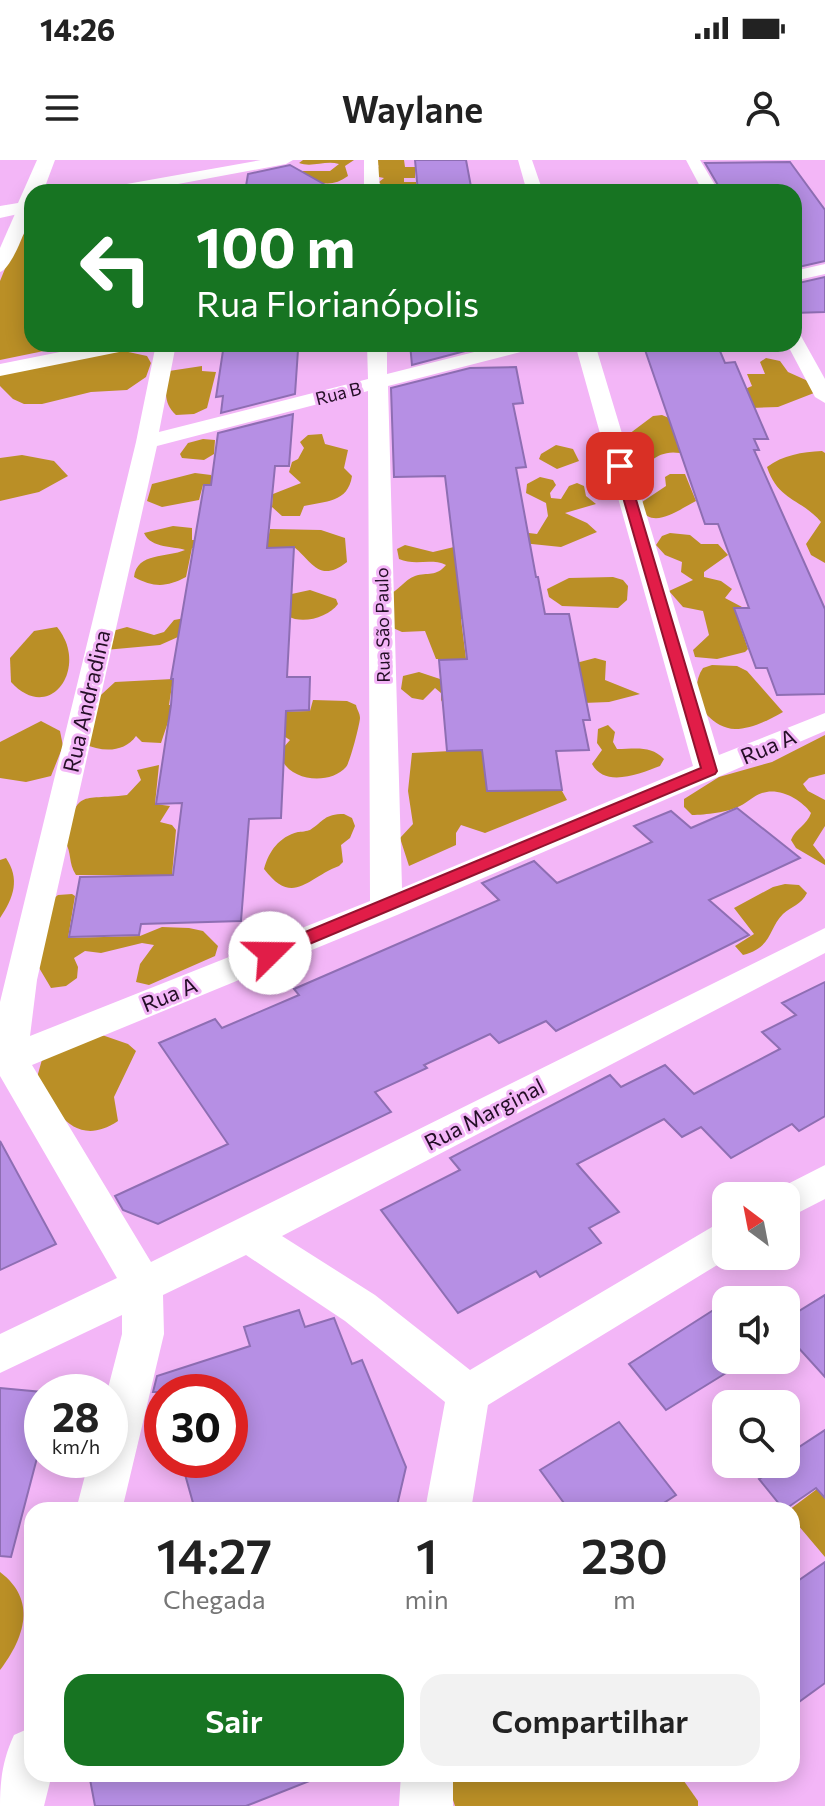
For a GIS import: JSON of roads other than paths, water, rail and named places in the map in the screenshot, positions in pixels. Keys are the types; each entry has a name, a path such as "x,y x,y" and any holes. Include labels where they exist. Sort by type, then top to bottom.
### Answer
{"street":[{"path":"37,184 46,160"},
{"path":"141,184 204,168 286,160"},
{"path":"371,160 372,184"},
{"path":"525,160 532,184"},
{"path":"693,160 706,184"},
{"path":"0,212 24,203"},
{"path":"0,267 24,215"},
{"path":"802,274 825,269"},
{"path":"0,370 89,352"},
{"name":"Rua Andradina","path":"5,1061 20,980 147,442 164,352"},
{"name":"Rua São Paulo","path":"377,352 386,907"},
{"name":"Rua B","path":"147,442 497,352"},
{"path":"587,352 709,771"},
{"path":"801,352 825,397"},
{"name":"Rua A","path":"5,1061 386,907 825,721"},
{"name":"Rua Marginal","path":"0,1354 248,1235 825,939"},
{"path":"5,1061 142,1284 143,1334 101,1502"},
{"path":"800,1195 825,1180"},
{"path":"248,1235 360,1308 468,1394"},
{"path":"449,1502 468,1394 712,1247"},
{"path":"17,1806 24,1781"},
{"path":"426,1806 427,1782"}]}
